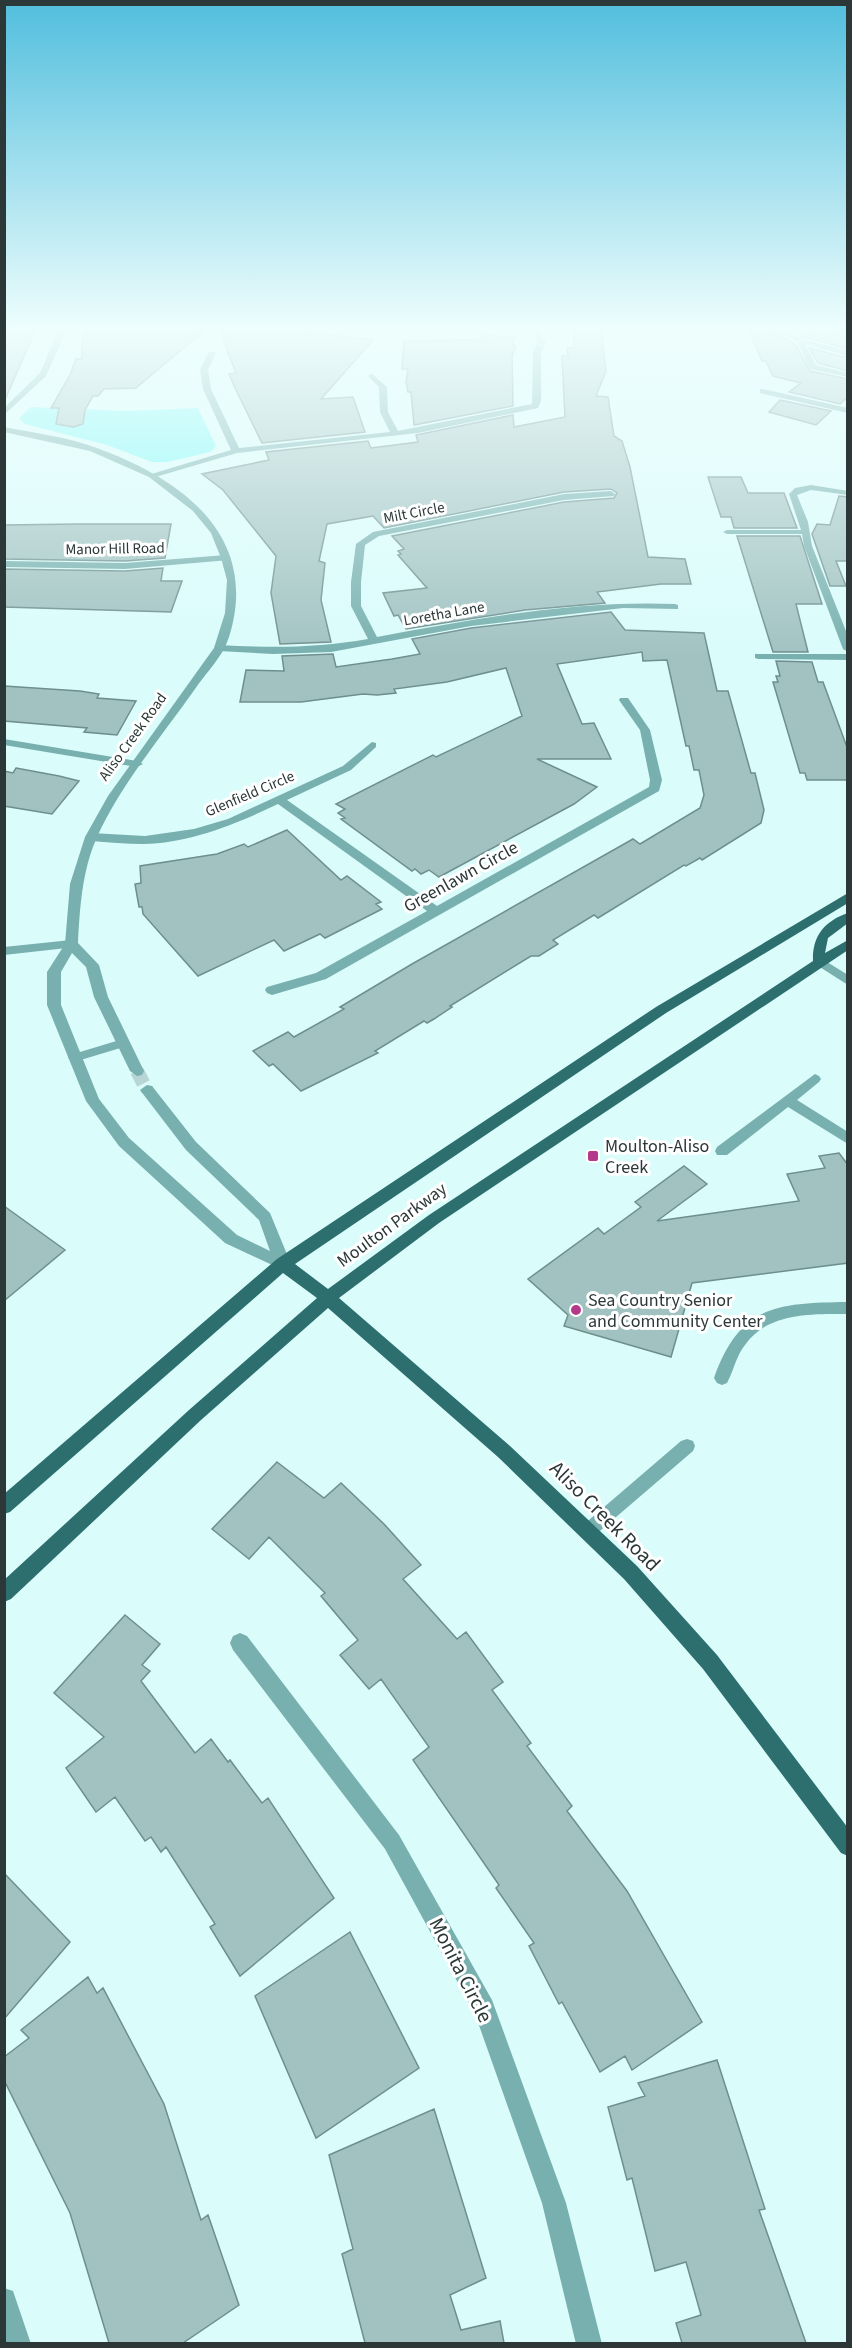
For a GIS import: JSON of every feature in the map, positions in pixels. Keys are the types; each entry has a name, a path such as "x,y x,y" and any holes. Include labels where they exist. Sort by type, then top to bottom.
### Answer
{"main road":[{"name":"Moulton Parkway","path":"4,1506 283,1264 661,1010 848,897"},
{"path":"819,961 822,934 848,918"},
{"name":"Moulton Parkway","path":"4,1593 160,1447 329,1297 434,1219 714,1035 819,961 848,944"},
{"name":"Aliso Creek Road","path":"283,1264 329,1297 484,1433 588,1531 688,1636 757,1722 848,1846"}],"street":[{"name":"Aliso Creek Road","path":"47,439 93,449 152,475 196,510 215,532 232,580 230,613 219,648 114,796 92,837 76,884 71,944 54,972 54,1005 93,1101 124,1142 231,1239 283,1264"},
{"path":"230,439 236,451"},
{"path":"152,475 236,451 346,439"},
{"name":"Milt Circle","path":"374,642 356,606 356,582 362,544 366,539 376,534 564,497 611,494"},
{"name":"Manor Hill Road","path":"4,564 125,566 226,558"},
{"name":"Loretha Lane","path":"219,648 273,651 331,649 471,623 611,606 675,607"},
{"name":"Greenlawn Circle","path":"272,990 321,976 655,789 656,780 645,730 624,700"},
{"path":"4,742 137,764"},
{"name":"Glenfield Circle","path":"92,837 146,840 195,832 232,821 347,768 372,745"},
{"path":"279,800 437,912"},
{"path":"4,951 71,944 92,965 101,997 136,1071"},
{"path":"147,1090 191,1146 265,1217 283,1264"},
{"name":"Monita Circle","path":"240,1643 392,1842 484,2008 554,2203 589,2343"},
{"path":"4,2300 18,2343"}],"lane":[{"path":"848,493 812,488 795,491 793,494 848,649"},
{"path":"727,531 806,532"},
{"path":"758,656 848,657"},
{"path":"819,961 848,981"},
{"path":"74,1058 123,1043"},
{"path":"722,1151 815,1079"},
{"path":"788,1100 848,1138"},
{"path":"722,1378 727,1357 739,1340 768,1315 788,1310 848,1308"},
{"path":"588,1531 687,1446"}],"shaded area":[{"path":"82,439 212,439 216,446 210,452 167,462 152,462 107,445"}],"building":[{"path":"260,439 303,439 262,443"},
{"path":"417,439 618,439 622,441 630,467 648,557 685,559 691,584 661,584 597,592 605,603 525,610 406,629 398,615 394,616 383,593 427,588 398,555 401,554 398,551 404,549 392,536 564,502 614,498 617,493 611,489 564,492 384,528 373,516 327,524 319,561 325,563 321,600 331,642 280,644 271,593 276,556 223,490 202,474 269,460 266,452 368,441 371,448 418,442"},
{"path":"708,477 741,477 748,493 784,493 797,528 734,528 731,517 721,517"},
{"path":"839,496 848,497 848,561 836,561 846,586 830,586 812,534 817,524 830,525"},
{"path":"171,524 165,558 125,561 4,559 4,525"},
{"path":"737,536 800,536 822,604 796,604 808,652 773,652"},
{"path":"163,568 161,581 182,581 171,612 4,607 4,569 125,571"},
{"path":"611,612 625,630 704,633 717,691 728,691 751,773 755,773 764,810 761,823 702,860 700,858 684,865 598,918 594,915 553,940 558,944 539,956 531,956 450,1006 452,1007 434,1019 427,1023 424,1021 375,1051 378,1053 301,1091 273,1064 269,1066 253,1051 288,1032 294,1037 344,1009 340,1007 412,964 633,839 640,844 700,808 704,795 699,770 694,770 689,746 686,746 667,660 643,661 642,652 557,664 582,724 594,723 611,759 537,759 597,787 574,804 439,877 429,870 421,874 415,869 412,871 341,819 345,818 338,813 345,809 336,804 433,755 436,757 522,716 506,668 447,682 394,689 396,693 363,694 301,702 240,702 246,670 284,671 282,656 333,654 336,667 392,659 420,654 412,639 471,628"},
{"path":"776,661 812,662 818,682 823,682 848,750 848,780 807,780 805,773 800,773 773,682 778,682 776,676 780,676"},
{"path":"4,686 80,691 99,694 97,698 136,701 117,735 84,732 87,728 4,721"},
{"path":"16,768 79,781 52,814 4,806 4,771 13,773"},
{"path":"287,830 341,880 347,876 381,902 376,904 382,909 325,938 320,934 284,951 274,940 198,976 143,914 142,907 139,907 135,884 141,883 140,866 217,854 244,844 248,847"},
{"path":"839,1153 848,1165 848,1263 692,1283 671,1357 564,1326 568,1315 528,1279 598,1228 604,1234 641,1207 635,1202 684,1166 707,1184 657,1221 799,1201 787,1174 825,1168 819,1156"},
{"path":"4,1206 65,1250 4,1301"},
{"path":"277,1462 324,1498 341,1483 384,1524 421,1565 403,1579 457,1639 466,1632 503,1682 492,1690 531,1743 527,1746 572,1806 567,1811 627,1891 702,2022 632,2070 625,2056 600,2072 562,2002 559,2004 529,1946 534,1943 496,1888 499,1885 413,1760 429,1747 381,1679 369,1689 340,1655 358,1640 321,1596 325,1593 269,1537 249,1559 212,1529"},
{"path":"125,1615 160,1644 142,1665 150,1671 141,1681 195,1753 211,1739 262,1803 268,1798 334,1898 240,1976 210,1927 215,1924 166,1847 161,1852 151,1837 145,1841 115,1797 96,1812 66,1768 104,1737 54,1693"},
{"path":"4,1873 70,1942 4,2019"},
{"path":"350,1932 419,2068 316,2138 255,1996"},
{"path":"88,1977 97,1993 103,1988 164,2104 201,2220 208,2215 239,2305 183,2343 109,2343 70,2213 4,2080 4,2057 29,2038 21,2030"},
{"path":"717,2060 765,2209 759,2210 806,2343 682,2343 676,2323 701,2315 686,2262 655,2271 632,2178 627,2180 608,2107 645,2096 638,2083"},
{"path":"434,2109 486,2278 450,2295 461,2330 500,2321 504,2343 365,2343 342,2254 353,2249 329,2155"}],"tunnel":[{"path":"137,1071 147,1090"}],"place":[{"name":"Moulton-Aliso Creek","path":"593,1156"},
{"name":"Sea Country Senior and Community Center","path":"576,1310"}]}
